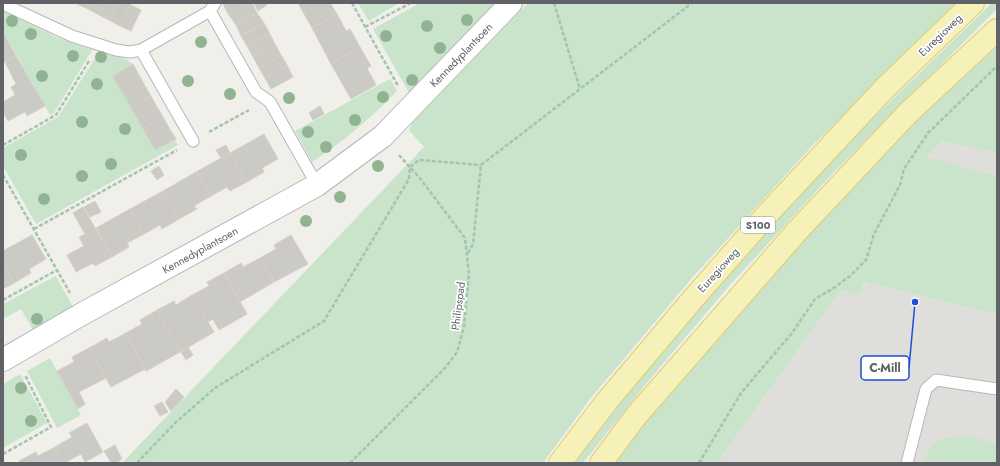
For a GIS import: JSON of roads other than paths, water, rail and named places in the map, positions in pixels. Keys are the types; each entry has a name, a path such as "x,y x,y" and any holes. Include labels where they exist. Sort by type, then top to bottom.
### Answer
{"main road":[{"name":"Euregioweg","path":"560,463 612,395 692,300 771,210 884,89 973,3"},
{"name":"S100","path":"601,463 636,416 798,230 908,113 997,30"}],"street":[{"name":"Kennedyplantsoen","path":"8,356 317,185 383,136 511,3"}],"lane":[{"path":"3,4 72,36 99,45 130,52 141,50 212,7 256,92 270,102 317,185"},
{"path":"141,50 193,141"},
{"path":"907,463 926,389 936,380 997,389"}],"place":[{"name":"C-Mill","path":"915,302"}]}
